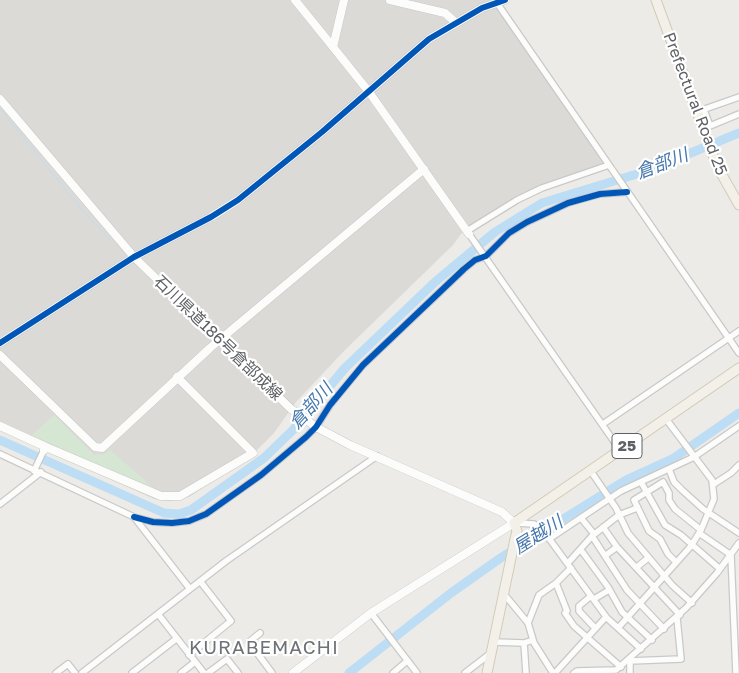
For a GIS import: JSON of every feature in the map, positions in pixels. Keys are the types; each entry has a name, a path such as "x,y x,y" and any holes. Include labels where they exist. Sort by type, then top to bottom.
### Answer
{"main road":[{"name":"Prefectural Road 25","path":"656,0 701,111 705,134 713,155 726,186 739,206"},
{"name":"25","path":"514,523 739,368"},
{"path":"487,673 517,531 514,523"}],"street":[{"path":"294,0 368,92 424,169 620,450"},
{"path":"333,47 344,0"},
{"path":"390,0 444,13 455,22"},
{"path":"0,343 134,256 211,217 238,200 270,176 429,39 455,22 501,1 626,191 739,353"},
{"path":"739,97 701,111 710,126 739,114"},
{"name":"石川県道186号倉部成線","path":"0,99 134,256 291,409 315,427 502,512 514,523"},
{"path":"468,233 517,200 542,188 611,167"},
{"path":"0,355 94,446 102,448 177,377 424,169"},
{"path":"0,454 134,516 153,522 172,523 189,521 206,514 261,475 315,427 336,397 364,364 475,260 485,255 509,234 552,210 600,194 626,191"},
{"path":"603,424 739,331"},
{"path":"0,426 45,449 160,496 180,496 252,453 177,377"},
{"path":"618,628 653,591 653,588 691,546 714,499 714,484 699,460 693,456 666,419"},
{"path":"549,538 609,498 693,456 739,426"},
{"path":"35,469 45,449"},
{"path":"82,673 200,581 377,456"},
{"path":"714,484 731,473 739,465"},
{"path":"669,469 674,482 682,490 708,513 739,533"},
{"path":"590,470 602,486 628,533 664,576 692,603"},
{"path":"0,504 41,472"},
{"path":"641,482 665,525 680,535 720,569"},
{"path":"676,562 668,554 660,539 649,531 634,500 663,482 669,494 669,500 675,509 730,555 736,673"},
{"path":"528,623 539,595 546,588 556,583 593,535 619,515 637,508"},
{"path":"134,516 190,589"},
{"path":"580,518 593,535 627,590 664,629"},
{"path":"293,673 371,613 514,523 528,523 538,527 549,538 606,617 641,649"},
{"path":"603,527 617,547 637,567 653,588 679,616 681,659 630,660"},
{"path":"574,673 577,671 616,670 630,660 692,603 739,543"},
{"path":"606,555 617,547"},
{"path":"581,550 609,590 617,606 652,640"},
{"path":"637,567 648,558"},
{"path":"189,655 231,621 200,581"},
{"path":"556,583 567,611 565,613 574,626 620,666"},
{"path":"595,628 579,611 579,606 609,590"},
{"path":"504,594 528,623 533,640 554,673 606,617"},
{"path":"371,613 417,673"},
{"path":"158,614 204,673"},
{"path":"260,633 249,642 272,673"},
{"path":"132,673 176,639"},
{"path":"494,642 524,643 533,640"},
{"path":"524,643 526,673"},
{"path":"465,673 491,653"},
{"path":"208,673 227,659 238,673"},
{"path":"630,660 630,673"},
{"path":"393,673 407,661"},
{"path":"181,673 195,662"},
{"path":"56,673 68,664 76,673"}],"shaded area":[{"path":"0,0 494,0 605,163 558,179 508,202 461,234 453,245 345,350 296,402 274,433 249,458 189,497 169,501 154,499 0,429"}],"green space":[{"path":"54,415 94,455 105,454 110,450 159,493 32,435"}],"waterway":[{"path":"0,109 82,210 111,241"},
{"name":"倉部川","path":"0,440 164,513 179,514 191,510 264,458 294,429 345,368 435,282 495,232 542,203 650,170 739,133"},
{"name":"屋越川","path":"349,673 451,593 502,557 626,480 674,458 739,413"}],"cycle path":[{"path":"0,343 134,257 211,217 238,200 322,132 429,39 482,8 505,0"},
{"path":"134,517 153,522 172,523 189,521 206,514 261,475 306,437 316,427 330,405 363,365 464,269 475,260 486,256 509,233 527,222 568,203 600,194 627,192"}],"district":[{"name":"KURABEMACHI","path":"264,648"}]}
